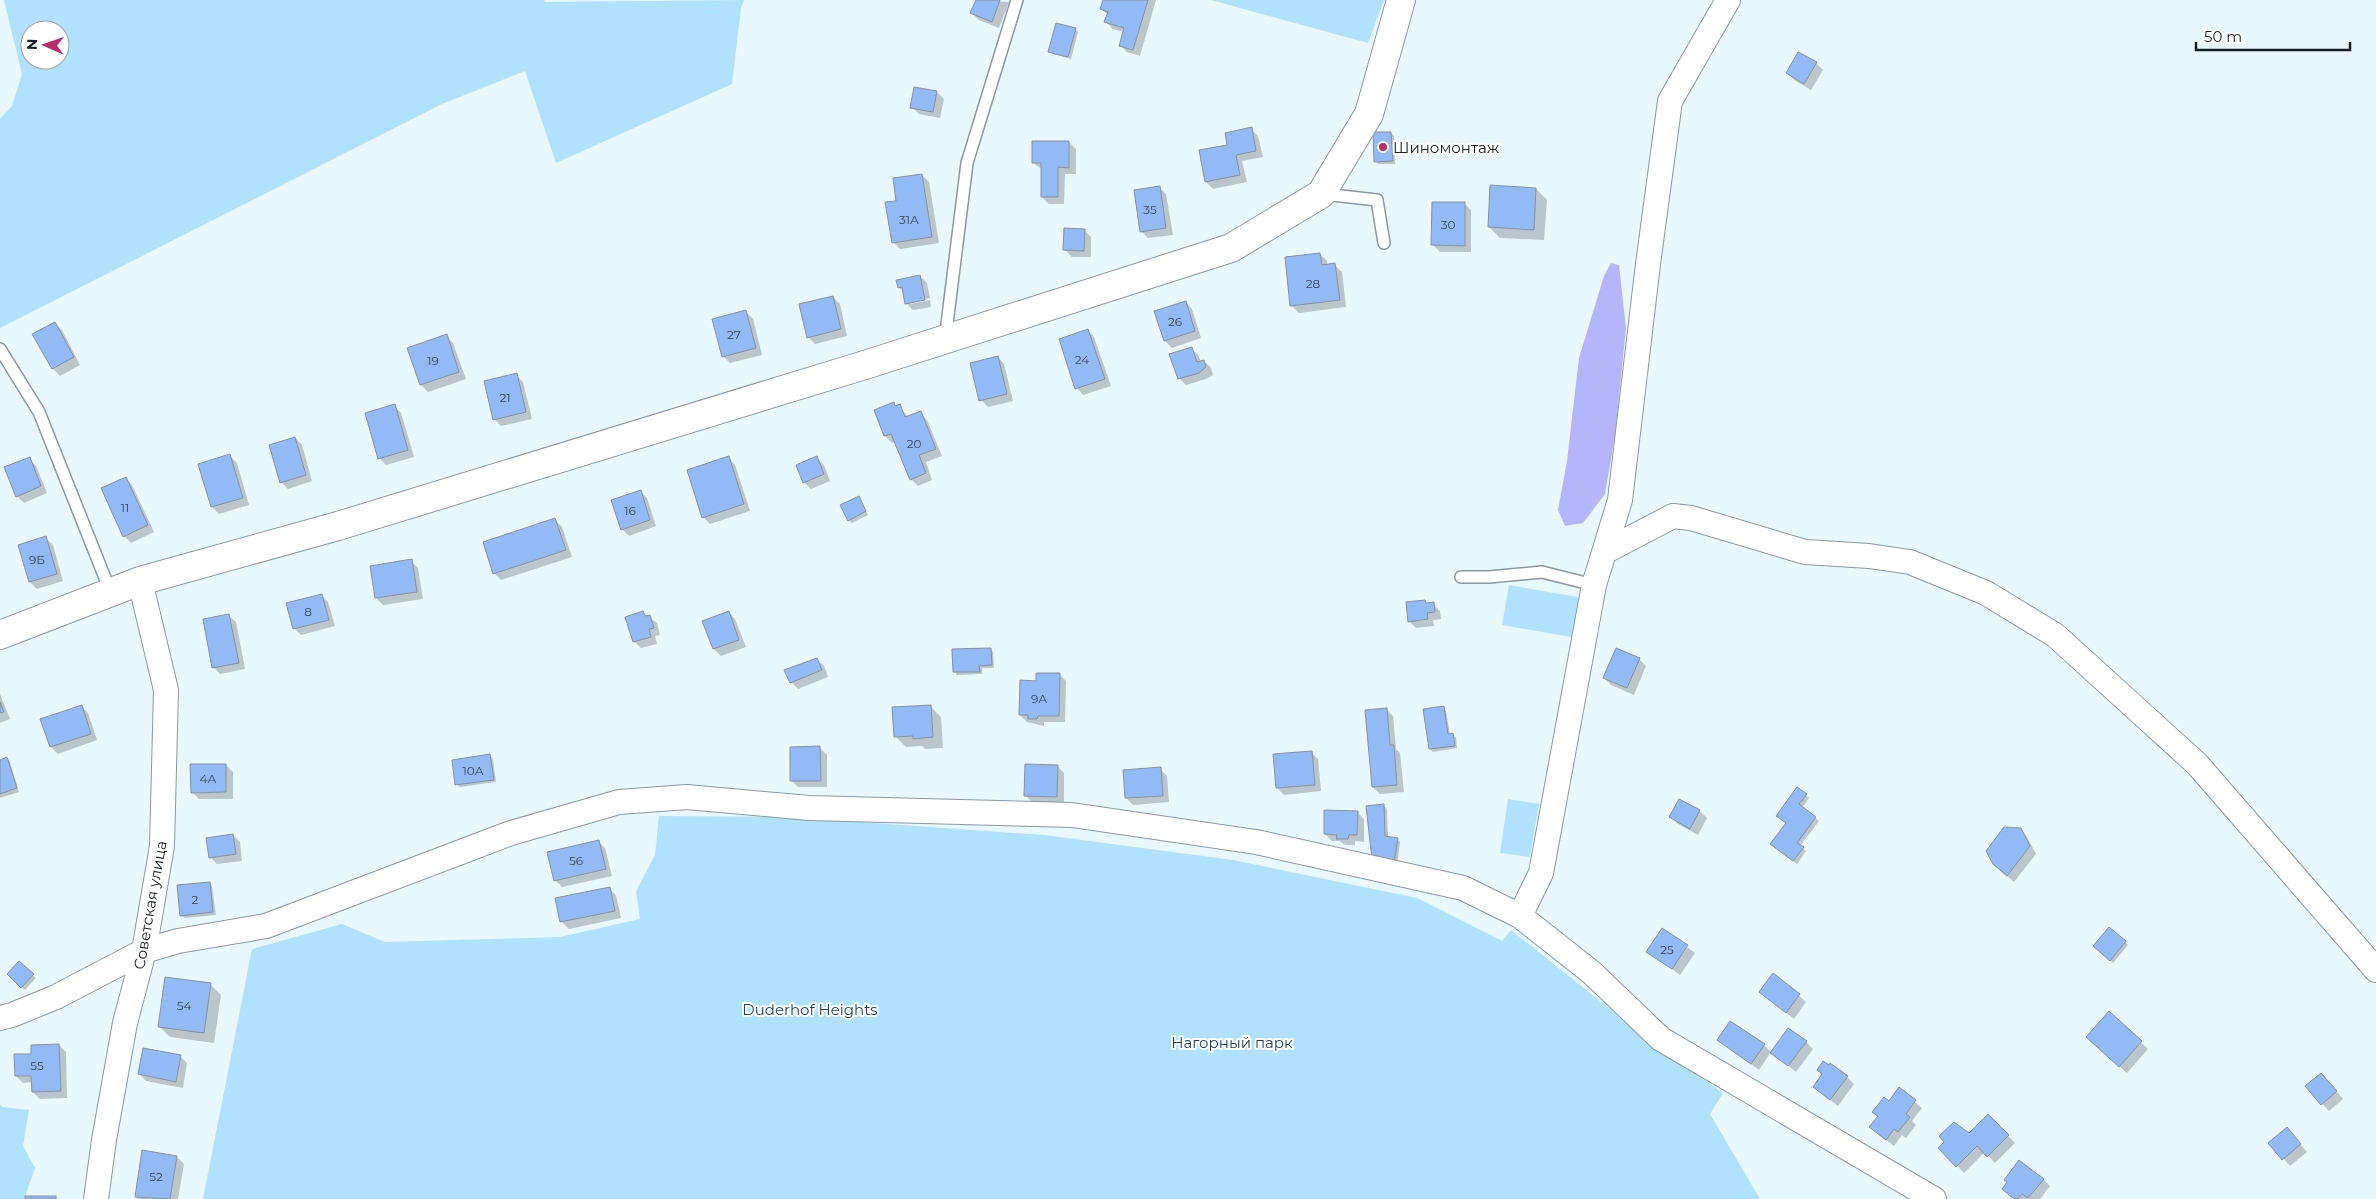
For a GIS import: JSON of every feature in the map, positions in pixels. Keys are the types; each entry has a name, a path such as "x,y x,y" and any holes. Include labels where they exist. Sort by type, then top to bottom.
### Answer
{"street":[{"path":"0,635 140,581 338,526 950,338 1231,248 1321,194 1369,114 1401,0"},
{"path":"1520,916 1541,873 1594,585 1606,551 1620,500 1646,274 1670,101 1728,0"},
{"path":"1606,551 1673,516 1691,518 1805,552 1869,556 1910,562 1986,593 2055,635 2197,764 2376,970"},
{"name":"Советская улица","path":"96,1199 104,1140 125,1023 144,951 162,846 166,690 140,581"},
{"path":"0,1018 56,997 144,951 178,941 266,926 502,836 619,802 687,797 808,808 1072,815 1256,842 1463,888 1520,916 1591,972 1661,1039 1934,1199"}],"lane":[{"path":"950,338 947,324 967,163 1017,0"},
{"path":"1321,194 1377,200 1384,243"},
{"path":"0,348 39,412 111,593"},
{"path":"1461,577 1489,577 1542,572 1594,585"}],"green space":[{"path":"4,0 544,0 545,2 744,0 741,8 732,84 556,163 525,71 442,104 0,328 0,119 12,106 22,74 21,70 70,70 70,20 20,20 20,66"},
{"path":"1211,0 1384,0 1368,43"},
{"path":"1509,585 1583,598 1576,638 1502,625"},
{"path":"1508,799 1539,804 1530,857 1500,853"},
{"name":"Duderhof Heights","path":"659,816 790,817 1044,835 1233,860 1417,898 1502,941 1511,930 1664,1052 1723,1093 1710,1114 1760,1199 203,1199 252,949 342,924 385,942 560,937 640,919 636,891 655,855"},
{"path":"0,1104 2,1107 29,1110 23,1146 35,1168 24,1199 0,1199"}],"water":[{"path":"1611,263 1619,265 1626,328 1615,435 1605,494 1583,523 1565,526 1558,510 1567,461 1579,358 1604,276"}],"building":[{"path":"976,0 1000,0 992,22 970,13"},
{"path":"1103,0 1148,0 1133,50 1119,46 1124,28 1104,22 1108,12 1100,9"},
{"path":"1056,23 1076,28 1068,57 1048,52"},
{"path":"1798,52 1817,62 1804,84 1786,73"},
{"path":"914,87 937,91 933,112 910,108"},
{"path":"1252,127 1256,151 1236,155 1240,175 1205,182 1199,150 1227,145 1225,133"},
{"name":"Шиномонтаж","path":"1373,132 1391,132 1393,161 1374,162"},
{"path":"1032,141 1069,141 1069,168 1058,167 1058,197 1041,197 1041,163 1032,163"},
{"path":"922,174 932,237 892,243 885,202 896,201 893,178"},
{"path":"1490,185 1536,188 1534,230 1488,227"},
{"path":"1160,186 1166,228 1140,232 1134,190"},
{"path":"1432,202 1465,202 1465,246 1431,245"},
{"path":"1064,228 1085,229 1084,251 1063,250"},
{"path":"1320,253 1322,265 1335,263 1340,300 1290,306 1285,257"},
{"path":"920,275 925,300 905,304 902,287 898,288 896,280"},
{"path":"833,296 841,329 807,338 799,304"},
{"path":"1186,301 1195,331 1164,341 1154,311"},
{"path":"746,310 756,348 722,357 712,319"},
{"path":"55,322 74,357 52,369 32,334"},
{"path":"1088,329 1105,379 1075,389 1059,339"},
{"path":"447,334 459,372 420,385 407,348"},
{"path":"1192,347 1197,362 1204,360 1206,367 1199,373 1178,379 1169,354"},
{"path":"998,356 1007,394 979,401 970,363"},
{"path":"517,373 526,412 493,420 484,381"},
{"path":"894,402 895,406 900,404 905,417 921,411 936,449 919,455 926,473 910,480 891,434 884,436 874,410"},
{"path":"395,404 408,450 378,459 365,413"},
{"path":"295,437 306,475 280,483 269,445"},
{"path":"230,454 243,498 211,507 198,464"},
{"path":"729,456 744,504 702,518 687,470"},
{"path":"817,456 824,474 803,483 796,465"},
{"path":"30,457 41,486 16,497 4,467"},
{"path":"126,477 148,525 123,537 101,488"},
{"path":"641,490 650,520 621,530 611,500"},
{"path":"859,496 866,511 848,521 840,505"},
{"path":"555,518 566,550 493,574 483,542"},
{"path":"46,536 57,574 29,582 18,545"},
{"path":"412,559 417,592 375,598 370,566"},
{"path":"322,594 329,620 293,629 286,603"},
{"path":"1425,600 1426,603 1434,602 1435,612 1427,613 1428,619 1408,622 1406,602"},
{"path":"643,611 645,616 650,615 654,628 649,629 651,637 633,642 625,617"},
{"path":"729,611 739,640 713,649 702,621"},
{"path":"229,614 239,663 212,668 203,619"},
{"path":"991,648 992,665 979,666 980,672 953,672 952,649"},
{"path":"1616,648 1640,658 1627,688 1603,678"},
{"path":"817,658 822,670 790,683 784,670"},
{"path":"1036,673 1060,673 1059,716 1038,716 1037,719 1028,719 1028,715 1019,715 1020,680 1036,681"},
{"path":"0,702 4,712 0,713"},
{"path":"82,705 91,734 50,747 40,719"},
{"path":"931,705 933,737 913,739 913,736 894,737 892,707"},
{"path":"1444,706 1448,734 1453,733 1455,746 1429,749 1423,709"},
{"path":"1387,708 1390,745 1394,745 1397,785 1372,787 1365,710"},
{"path":"820,746 821,781 790,781 790,747"},
{"path":"1312,751 1315,785 1276,788 1273,754"},
{"path":"490,754 494,780 455,785 452,760"},
{"path":"7,757 17,788 0,794 0,760"},
{"path":"190,764 226,764 226,792 191,793"},
{"path":"1025,764 1058,765 1057,797 1024,796"},
{"path":"1161,767 1163,796 1125,798 1123,770"},
{"path":"1797,787 1807,794 1799,804 1816,817 1797,843 1804,847 1793,861 1770,844 1786,823 1776,816"},
{"path":"1679,799 1700,810 1690,829 1669,817"},
{"path":"1384,804 1385,836 1398,838 1394,863 1372,859 1366,806"},
{"path":"1324,810 1358,811 1357,835 1349,835 1348,839 1336,839 1337,835 1324,834"},
{"path":"2004,827 2021,828 2030,846 2007,876 1993,864 1986,851"},
{"path":"233,834 236,854 209,858 206,838"},
{"path":"599,840 606,869 554,881 547,852"},
{"path":"210,882 213,912 180,916 177,885"},
{"path":"610,887 615,911 560,922 555,898"},
{"path":"2109,927 2126,941 2110,961 2093,946"},
{"path":"1662,928 1688,945 1672,969 1646,952"},
{"path":"19,961 34,974 21,988 7,974"},
{"path":"1773,973 1800,994 1786,1013 1759,992"},
{"path":"165,977 211,983 204,1033 158,1027"},
{"path":"2109,1011 2142,1041 2119,1067 2086,1037"},
{"path":"1730,1021 1765,1044 1751,1064 1717,1040"},
{"path":"1788,1028 1807,1041 1788,1066 1770,1053"},
{"path":"59,1044 61,1091 32,1092 31,1076 15,1076 14,1054 31,1054 31,1045"},
{"path":"143,1048 181,1055 176,1082 138,1074"},
{"path":"1823,1061 1829,1065 1830,1063 1848,1076 1830,1100 1813,1087 1822,1074 1817,1070"},
{"path":"2321,1073 2337,1091 2321,1105 2305,1086"},
{"path":"1899,1087 1916,1100 1906,1114 1910,1117 1898,1132 1894,1129 1886,1140 1869,1127 1878,1116 1872,1112 1884,1097 1889,1101"},
{"path":"1988,1114 2009,1135 1987,1157 1977,1146 1956,1167 1938,1148 1944,1142 1939,1136 1954,1122 1969,1133"},
{"path":"2287,1127 2301,1144 2282,1160 2268,1143"},
{"path":"142,1150 177,1156 170,1199 135,1197"},
{"path":"2019,1160 2044,1179 2028,1198 2022,1194 2018,1199 2014,1199 2002,1189 2007,1182 2004,1180"},
{"path":"25,1196 56,1196 56,1199 25,1199"}],"place":[{"name":"Шиномонтаж","path":"1383,147"}],"park label":[{"name":"Нагорный парк","path":"1232,1042"}]}
